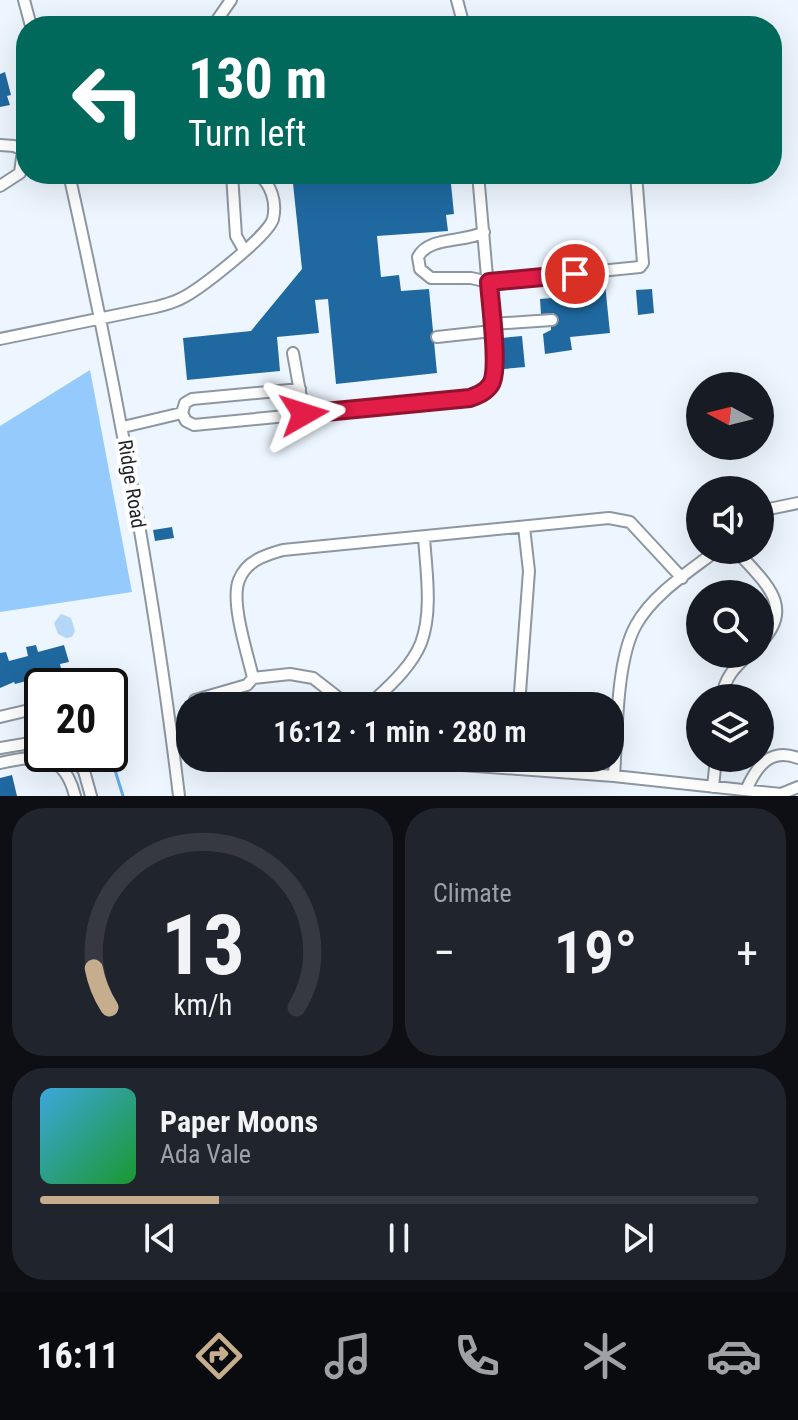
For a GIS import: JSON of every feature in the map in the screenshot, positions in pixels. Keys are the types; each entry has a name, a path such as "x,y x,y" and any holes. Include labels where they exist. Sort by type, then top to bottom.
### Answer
{"street":[{"name":"Ridge Road","path":"71,184 123,427 170,720 179,796"},
{"path":"233,184 236,236 244,250"},
{"path":"0,339 156,307 180,299 203,285 267,231 273,218 272,192 268,184"},
{"path":"300,389 192,399 185,403 182,413 186,421 194,425 470,398 491,384 495,368 479,184"},
{"path":"484,232 473,238 429,245 420,253 418,264 424,274 431,278 471,278 489,282 640,267 643,263 637,184"},
{"path":"437,337 552,320"},
{"path":"293,353 304,414"},
{"path":"123,427 182,413"},
{"path":"774,508 798,503"},
{"path":"253,678 238,607 238,582 246,567 262,556 283,550 609,518 630,522 682,578"},
{"path":"520,692 529,571 524,527"},
{"path":"382,692 403,672 421,644 427,609 424,537"},
{"path":"614,776 624,655 636,625 657,598 700,564"},
{"path":"748,564 761,580"},
{"path":"774,595 778,614 774,624"},
{"path":"223,692 247,685 253,678 290,674 313,678 331,692"},
{"path":"0,717 24,711"},
{"path":"0,748 24,744"},
{"path":"746,790 757,766 774,756 798,758"},
{"path":"0,763 24,758"},
{"path":"64,772 74,792 88,783"},
{"path":"84,772 91,796"},
{"path":"581,772 780,795 798,787"},
{"path":"713,787 715,772"}],"shaded area":[{"path":"90,370 132,592 0,612 0,426"},
{"path":"61,614 71,618 75,631 72,637 58,634 54,623"}],"building":[{"path":"5,72 11,95 7,96 10,105 0,107 0,74"},
{"path":"293,184 451,184 454,214 446,215 448,231 377,236 381,277 399,275 401,291 429,289 437,373 336,384 328,299 315,300 319,333 277,337 280,371 187,380 183,338 251,331 302,269"},
{"path":"604,274 610,333 570,337 572,350 545,354 543,334 555,325 554,313 541,314 540,299 564,297 562,278"},
{"path":"652,289 654,313 638,315 636,290"},
{"path":"522,336 525,367 504,369 501,338"},
{"path":"172,527 174,538 155,541 153,530"},
{"path":"36,645 38,652 64,645 69,662 60,664 61,668 24,668 24,682 0,688 0,653 6,652 9,661 28,656 26,647"},
{"path":"12,775 17,796 0,796 0,778"}],"waterway":[{"path":"116,772 123,796"}],"route":[{"path":"304,414 470,398 481,393 491,384 495,368 489,282 575,274"}]}
